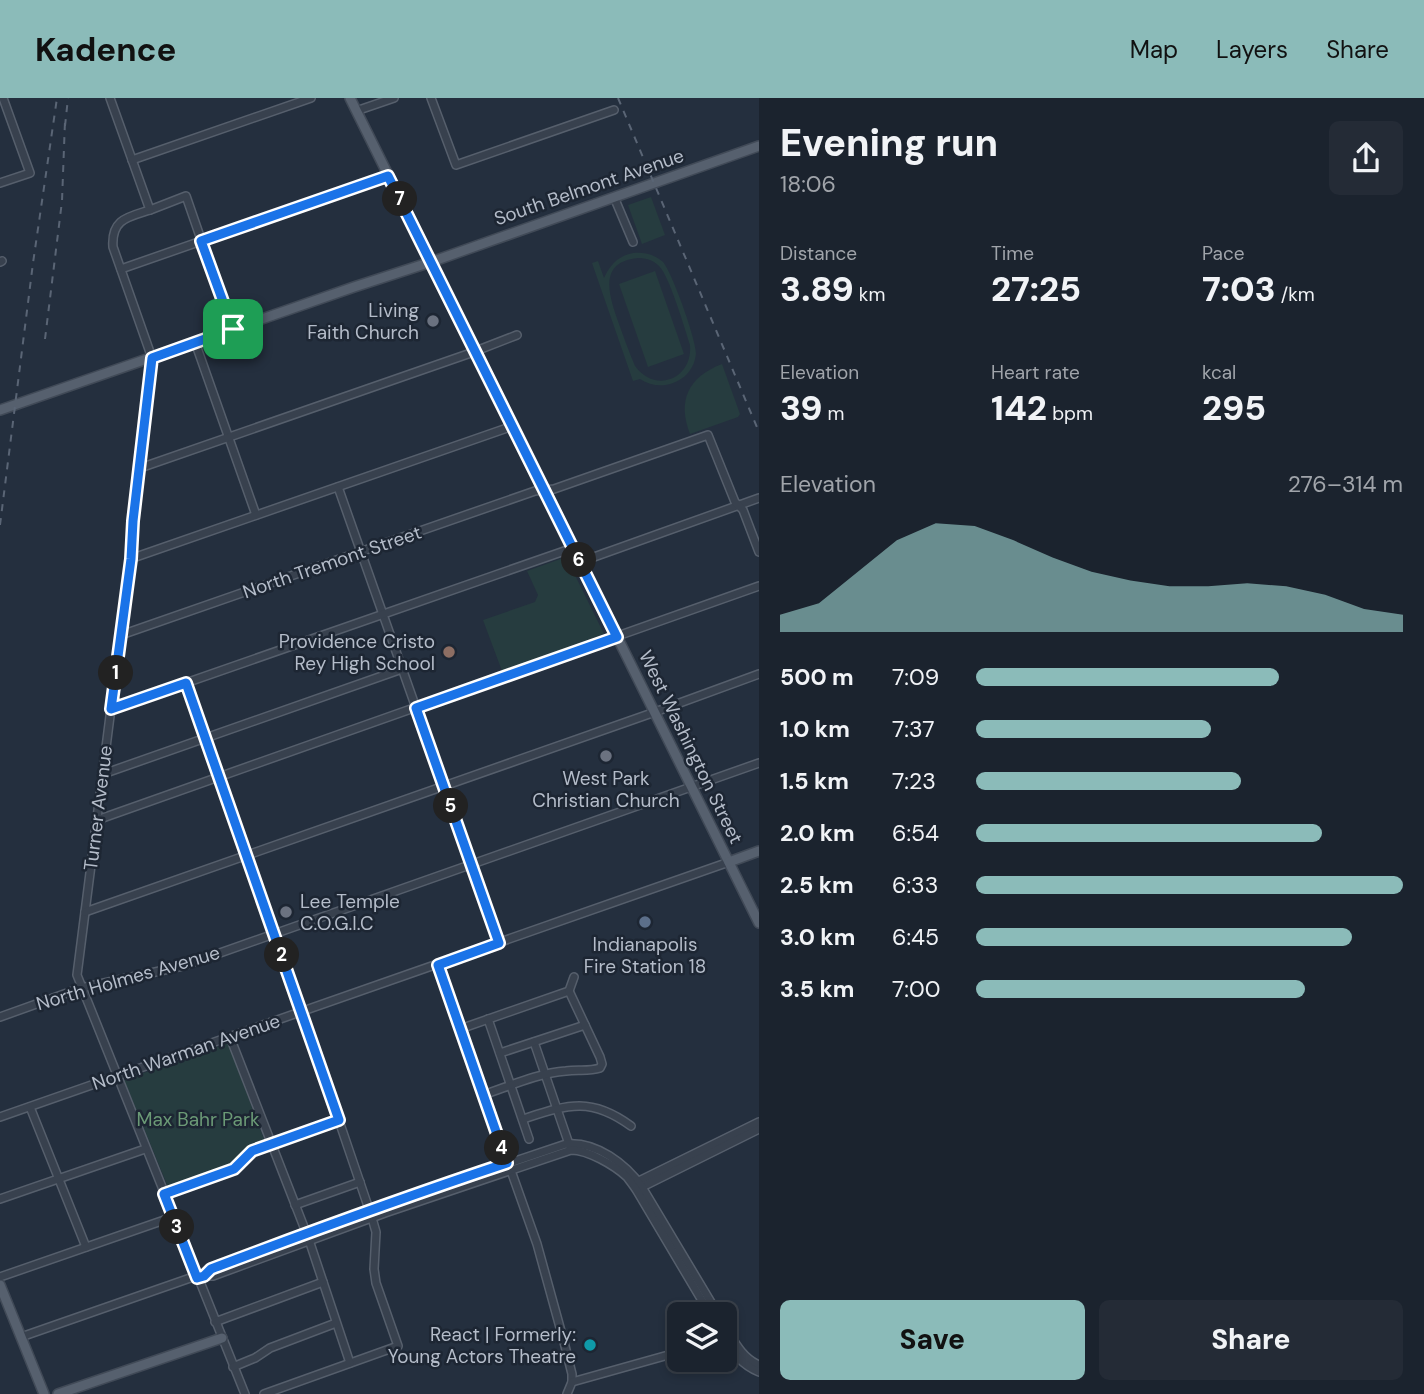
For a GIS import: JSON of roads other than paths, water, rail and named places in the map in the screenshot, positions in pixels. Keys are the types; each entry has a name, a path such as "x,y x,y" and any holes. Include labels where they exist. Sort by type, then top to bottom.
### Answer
{"main road":[{"name":"West Washington Street","path":"350,98 759,923"},
{"name":"South Belmont Avenue","path":"0,410 759,146"},
{"path":"729,862 759,851"},
{"path":"0,1285 44,1394"},
{"path":"58,1394 222,1338"}],"street":[{"path":"110,98 150,210 186,196 233,329"},
{"path":"132,160 311,98"},
{"path":"356,111 394,98"},
{"path":"431,98 456,164 614,110"},
{"path":"0,183 30,173 3,99"},
{"path":"121,270 388,176"},
{"path":"614,197 633,242"},
{"name":"Turner Avenue","path":"81,988 77,975 131,559 152,358 112,239 117,225 126,218 150,210"},
{"path":"140,468 517,335"},
{"path":"195,342 256,515"},
{"path":"131,559 513,426"},
{"name":"North Tremont Street","path":"121,635 535,491 554,489 708,435 738,506"},
{"path":"338,487 499,943"},
{"path":"580,562 759,498"},
{"path":"738,506 743,510 759,552"},
{"path":"111,709 573,548"},
{"path":"97,821 759,586"},
{"path":"103,774 402,669"},
{"path":"85,912 759,674"},
{"path":"186,683 371,1214 376,1231 376,1283 398,1346 264,1394"},
{"name":"North Holmes Avenue","path":"0,1017 81,988 178,968 759,763"},
{"name":"North Warman Avenue","path":"0,1117 729,862"},
{"path":"438,965 537,1244 572,1374 567,1394"},
{"path":"483,1095 566,1070 600,1069 602,1063 569,991 574,977"},
{"path":"81,988 245,1394"},
{"path":"460,1029 569,991"},
{"path":"488,1019 529,1139"},
{"path":"500,1053 585,1025"},
{"path":"230,1037 307,1237 350,1363"},
{"path":"534,1042 570,1147"},
{"path":"523,1119 568,1105 608,1112 631,1126"},
{"path":"30,1107 86,1247"},
{"path":"164,1194 234,1169 252,1151 339,1120"},
{"path":"638,1186 759,1122"},
{"path":"638,1186 759,1129"},
{"path":"21,1337 199,1277 213,1276 307,1237 509,1167 570,1147 589,1146 631,1172 703,1302"},
{"path":"0,1199 145,1149"},
{"path":"295,1205 360,1182"},
{"path":"638,1186 710,1302"},
{"path":"0,1277 173,1217"},
{"path":"215,1322 323,1282"},
{"path":"233,1367 270,1348 337,1323"},
{"path":"737,1347 759,1365"},
{"path":"572,1382 667,1355"},
{"path":"737,1356 749,1368 759,1372"}],"railway":[{"path":"0,525 57,98"},
{"path":"65,126 68,98"},
{"path":"618,98 759,432"},
{"path":"45,339 62,201 65,121"}],"place":[{"name":"Living Faith Church","path":"433,321"},
{"name":"Providence Cristo Rey High School","path":"449,652"},
{"name":"West Park Christian Church","path":"606,756"},
{"name":"Lee Temple C.O.G.I.C","path":"286,912"},
{"name":"Indianapolis Fire Station 18","path":"645,922"},
{"name":"React | Formerly: Young Actors Theatre","path":"590,1345"}],"park label":[{"name":"Max Bahr Park","path":"198,1119"}]}
